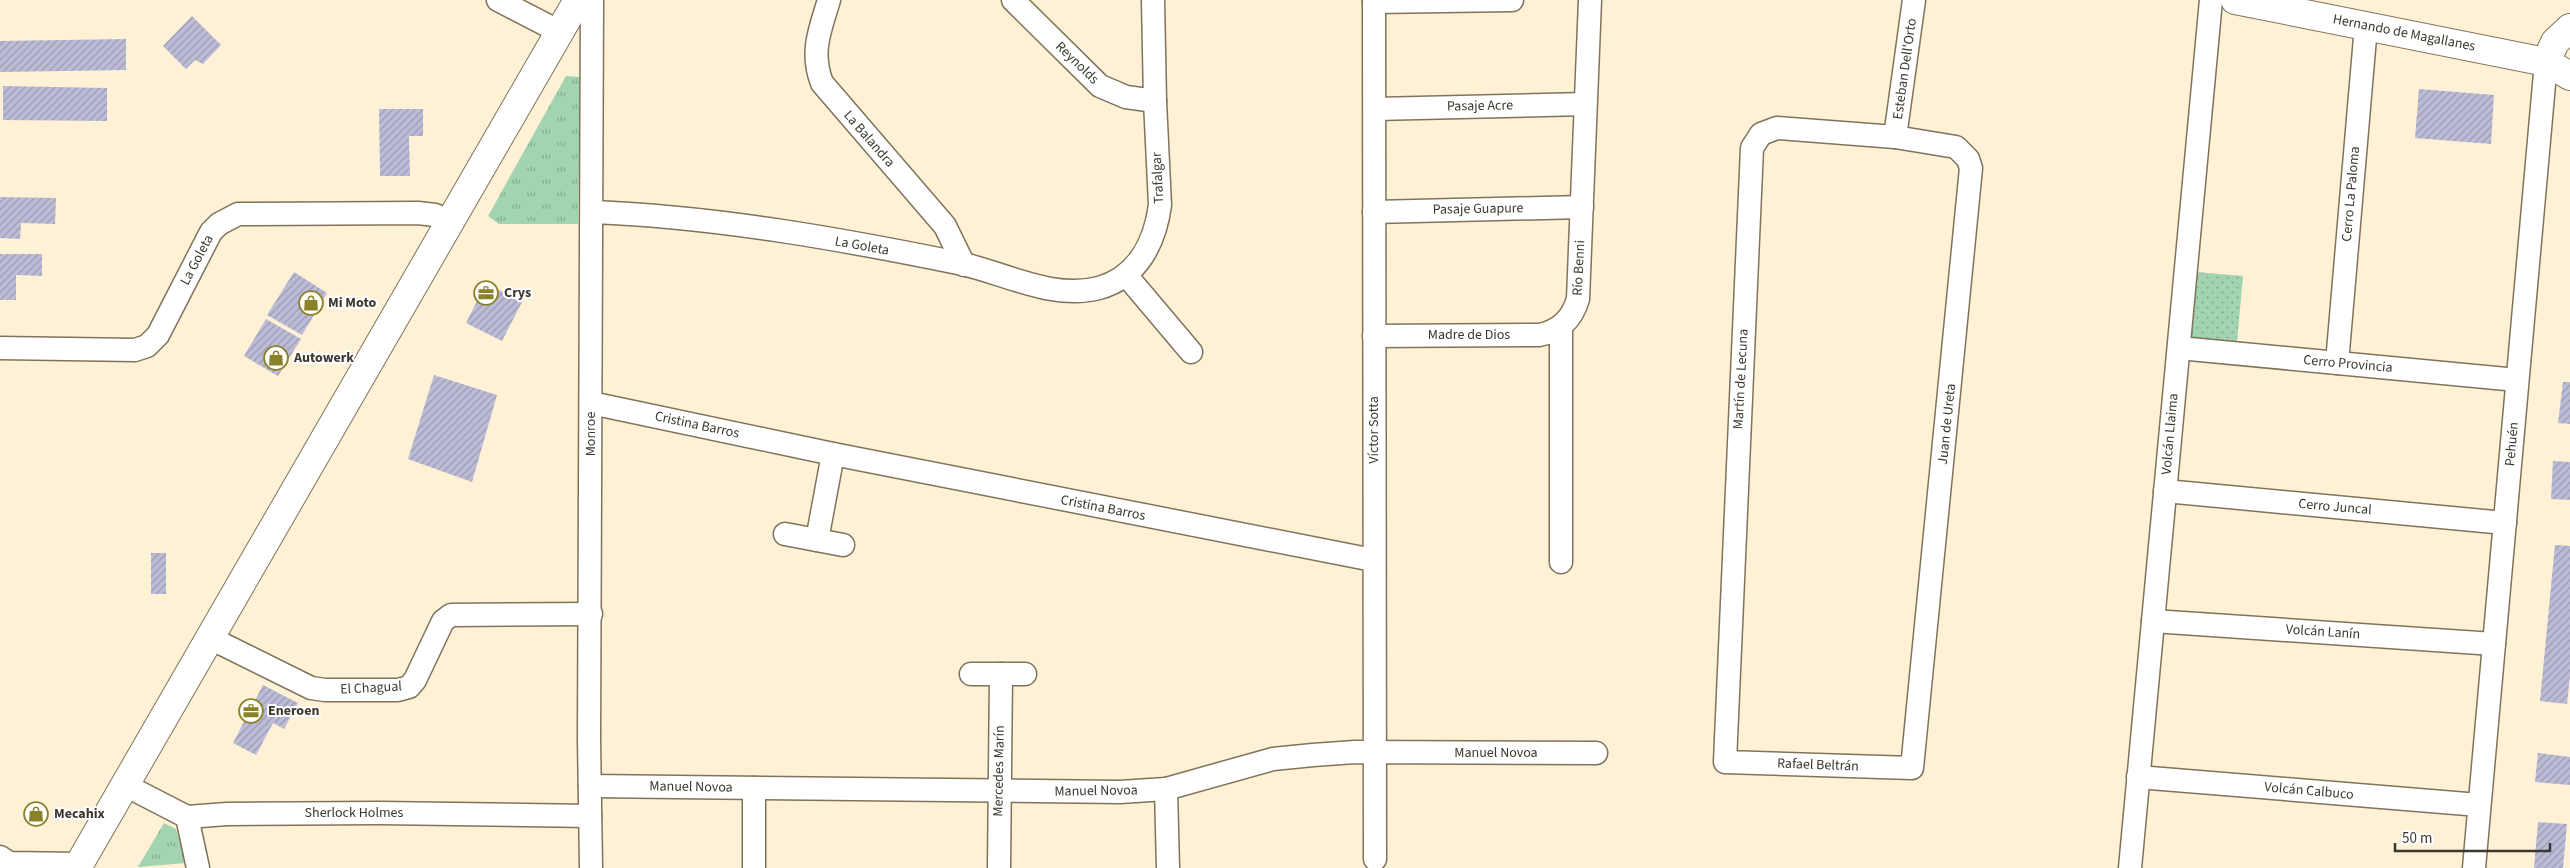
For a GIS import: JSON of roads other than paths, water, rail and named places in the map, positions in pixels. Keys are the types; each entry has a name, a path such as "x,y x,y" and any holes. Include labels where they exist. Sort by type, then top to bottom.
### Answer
{"main road":[{"path":"78,866 578,0"},
{"name":"Hernando de Magallanes","path":"2235,0 2546,62 2570,76"},
{"name":"Pehuén","path":"2546,62 2555,42 2570,28"}],"street":[{"path":"498,0 560,32"},
{"name":"Monroe","path":"591,868 592,0"},
{"name":"La Balandra","path":"829,0 818,35 816,55 816,68 822,83 945,226 964,265"},
{"name":"Reynolds","path":"1013,0 1100,86 1126,97 1155,101"},
{"name":"Trafalgar","path":"1126,275 1148,249 1158,220 1160,191 1155,101 1153,0"},
{"path":"1374,1 1512,0"},
{"name":"Río Benni","path":"1561,326 1569,319 1578,299 1590,0"},
{"name":"Esteban Dell'Orto","path":"1895,137 1914,0"},
{"name":"Volcán Llaima","path":"2130,868 2211,0"},
{"name":"Víctor Sotta","path":"1374,1 1373,560 1375,859"},
{"name":"Cerro La Paloma","path":"2337,363 2366,26"},
{"name":"Pehuén","path":"2474,868 2546,62"},
{"name":"Pasaje Acre","path":"1375,109 1585,104"},
{"name":"Martín de Lecuna","path":"1725,762 1752,148 1762,134 1777,128 1895,137"},
{"name":"Juan de Ureta","path":"1895,137 1956,146 1968,159 1972,177 1912,768"},
{"name":"Pasaje Guapure","path":"1374,212 1582,207"},
{"name":"La Goleta","path":"593,212 726,221 964,265 1045,287 1071,291 1099,288 1126,275"},
{"name":"La Goleta","path":"0,348 129,350 147,346 158,335 211,232 219,224 238,214 418,213 435,215 450,222"},
{"path":"1126,275 1191,352"},
{"path":"1561,326 1561,562"},
{"name":"Madre de Dios","path":"1374,336 1539,335 1561,326"},
{"name":"Cerro Provincia","path":"2178,348 2517,380"},
{"name":"Cristina Barros","path":"591,403 833,454 1373,560"},
{"path":"817,540 833,454"},
{"name":"Cerro Juncal","path":"2165,491 2504,523"},
{"path":"785,534 844,545"},
{"name":"El Chagual","path":"210,638 311,688 325,690 398,690 409,687 415,680 442,621 451,615 591,614"},
{"name":"Volcán Lanín","path":"2153,620 2494,644"},
{"path":"971,674 1025,674"},
{"name":"Mercedes Marín","path":"999,868 998,791 1001,674"},
{"name":"Manuel Novoa","path":"590,786 1120,792 1166,789 1273,759 1355,752 1374,754 1596,753"},
{"name":"Rafael Beltrán","path":"1725,762 1912,768"},
{"name":"Volcán Calbuco","path":"2138,777 2480,805"},
{"path":"125,785 187,817 198,868"},
{"path":"754,788 754,868"},
{"path":"1166,789 1168,868"},
{"name":"Sherlock Holmes","path":"187,817 227,814 370,813 590,816"},
{"path":"5,863 78,866"}],"place":[{"name":"Crys","path":"486,293"},
{"name":"Mi Moto","path":"311,303"},
{"name":"Autowerk","path":"276,358"},
{"name":"Eneroen","path":"251,711"},
{"name":"Mecahix","path":"36,814"}]}
